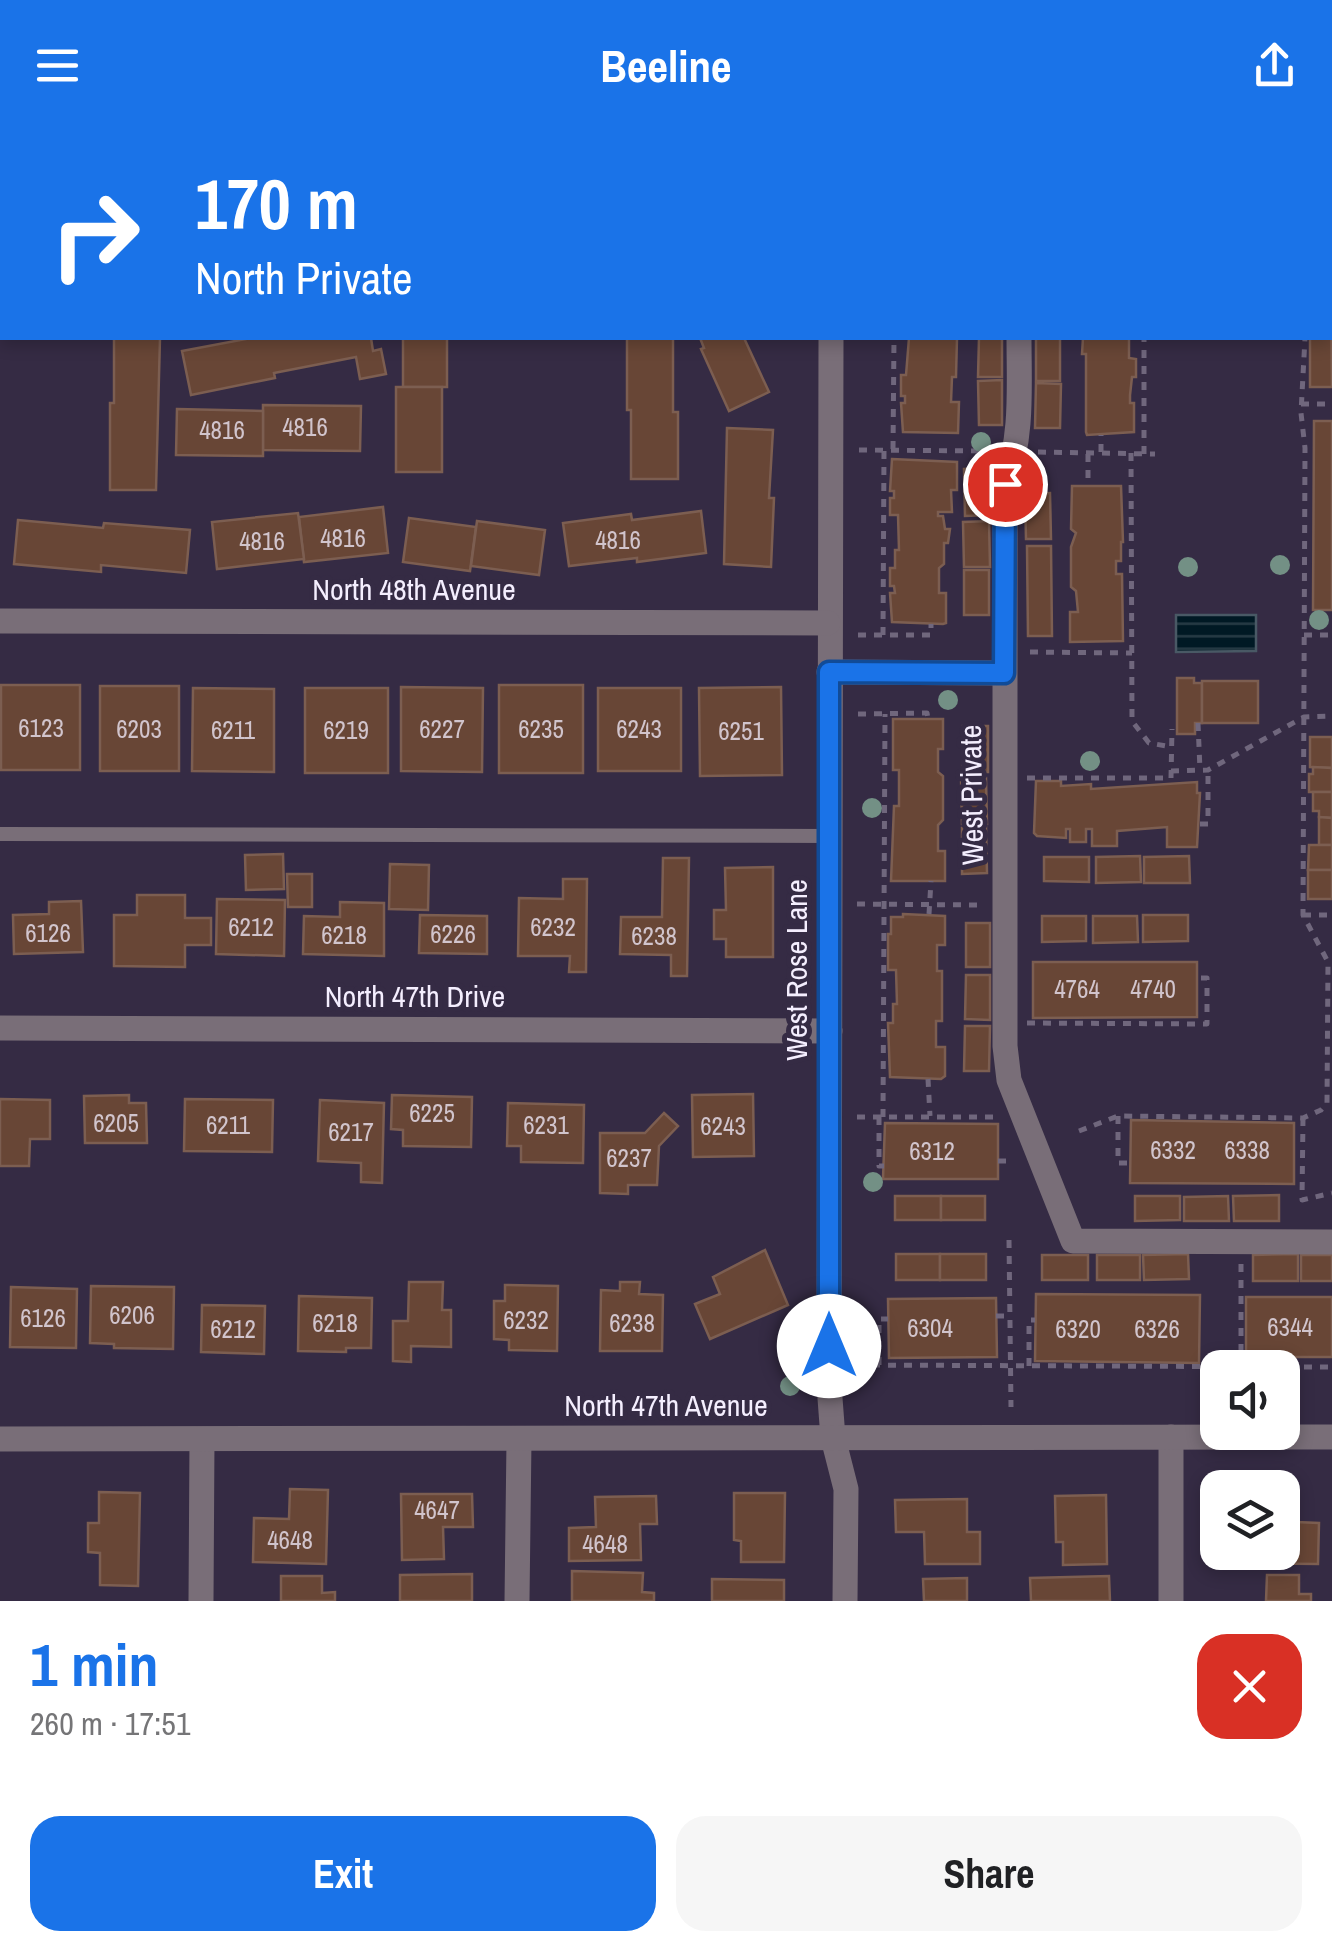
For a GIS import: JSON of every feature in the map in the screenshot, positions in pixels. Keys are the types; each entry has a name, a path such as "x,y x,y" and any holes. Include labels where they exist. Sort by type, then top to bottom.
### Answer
{"street":[{"name":"West Rose Lane","path":"831,340 829,1385 833,1438 846,1490 845,1601"},
{"name":"West Private","path":"1019,340 1020,426 1005,484 1005,1023 1009,1080 1073,1241 1240,1242"},
{"name":"North 48th Avenue","path":"0,622 828,623"},
{"path":"829,672 1004,662"},
{"name":"North 47th Drive","path":"0,1028 830,1031"},
{"path":"1240,1242 1332,1242"},
{"path":"1170,1437 1171,1601"},
{"name":"North 47th Avenue","path":"0,1439 1332,1437"},
{"path":"201,1601 202,1440"},
{"path":"518,1601 519,1440"}],"lane":[{"path":"0,834 829,836"}],"path":[{"path":"893,450 898,380 894,340"},
{"path":"1144,340 1144,454"},
{"path":"1079,1131 1118,1116 1304,1118 1329,1104 1328,962 1304,914 1305,448 1301,404 1306,340"},
{"path":"1301,404 1332,404"},
{"path":"1101,435 1101,453"},
{"path":"884,450 884,635"},
{"path":"1088,452 1088,486"},
{"path":"1132,453 1132,721 1149,743 1172,747"},
{"path":"858,635 931,635 931,624"},
{"path":"1304,635 1332,635"},
{"path":"1004,662 1132,653"},
{"path":"858,714 927,713 928,718"},
{"path":"884,1166 878,1166 885,714"},
{"path":"1172,771 1204,771 1304,717 1332,716"},
{"path":"1198,723 1208,824 1200,824"},
{"path":"1004,778 1171,778 1172,729"},
{"path":"929,914 931,881"},
{"path":"858,904 1006,906"},
{"path":"1304,914 1332,915"},
{"path":"1005,1023 1207,1024 1207,978 1197,978"},
{"path":"928,1079 930,1117"},
{"path":"1118,1116 1118,1163 1130,1163"},
{"path":"857,1117 1024,1117"},
{"path":"1304,1118 1302,1200 1332,1193"},
{"path":"1009,1240 1011,1408"},
{"path":"1240,1242 1240,1350"},
{"path":"996,1316 1010,1316"},
{"path":"879,1365 878,1318 888,1318"},
{"path":"1030,1366 1030,1320 1035,1320"},
{"path":"856,1365 945,1361 1030,1366 1200,1366"},
{"path":"1300,1367 1332,1367"}],"water":[{"path":"1176,615 1256,615 1256,651 1176,652"}],"building":[{"path":"114,340 160,340 156,490 110,490 110,403 114,403"},
{"path":"240,340 371,340 373,351 381,349 386,374 360,379 356,357 191,395 182,351"},
{"path":"403,340 447,340 447,387 403,387"},
{"path":"627,340 673,340 678,479 631,479 631,410 627,410"},
{"path":"701,340 745,340 769,392 729,411 701,349 704,348"},
{"path":"909,340 957,340 951,402 959,402 958,433 903,432 901,403 905,403 905,396 901,396 901,375 906,375"},
{"path":"979,340 1002,340 1002,377 978,377"},
{"path":"1036,340 1060,340 1060,381 1036,381"},
{"path":"1083,340 1129,340 1129,358 1136,359 1130,395 1130,403 1134,403 1134,432 1087,435 1086,354 1082,354"},
{"path":"1310,340 1331,340 1332,387 1310,387"},
{"path":"1002,380 1002,425 979,425 978,381"},
{"path":"1036,383 1061,384 1060,428 1035,428"},
{"path":"396,387 442,387 442,472 396,472"},
{"path":"263,405 361,406 360,451 263,450"},
{"path":"177,409 263,411 263,456 176,455"},
{"path":"1314,421 1332,421 1332,610 1313,610"},
{"path":"727,428 773,430 769,498 774,498 771,567 724,564"},
{"path":"892,459 957,462 957,490 951,490 952,512 938,512 938,516 943,516 945,529 950,529 948,543 944,543 944,564 939,568 939,593 946,593 943,624 892,622 890,593 895,593 894,586 890,586 890,568 895,568 895,550 899,550 898,515 890,515 890,498 894,498 894,491 890,491"},
{"path":"989,468 990,515 965,516 964,469"},
{"path":"1072,486 1121,486 1123,542 1116,574 1122,574 1123,641 1070,642 1070,612 1078,612 1076,591 1071,587 1071,547 1076,533 1071,529"},
{"path":"1050,493 1051,539 1026,539 1025,494"},
{"path":"383,507 388,553 304,562 299,517"},
{"path":"701,511 706,553 569,566 563,523 631,514 632,520"},
{"path":"298,513 304,559 217,569 212,522"},
{"path":"409,518 476,527 470,571 403,562"},
{"path":"18,520 103,528 104,523 190,530 186,573 101,565 101,572 14,564"},
{"path":"477,521 545,530 539,575 471,566"},
{"path":"989,521 990,567 964,567 963,522"},
{"path":"1027,546 1051,546 1052,636 1028,636"},
{"path":"964,570 989,570 989,615 964,615"},
{"path":"1177,678 1194,678 1194,683 1202,683 1202,723 1195,723 1195,734 1177,734"},
{"path":"1202,681 1258,681 1258,723 1202,723"},
{"path":"1,685 80,685 80,770 1,770"},
{"path":"499,685 583,685 583,773 499,773"},
{"path":"100,686 179,686 179,771 100,771"},
{"path":"401,687 483,688 482,772 401,771"},
{"path":"781,687 782,775 700,776 699,688"},
{"path":"193,688 274,689 274,772 192,771"},
{"path":"305,688 388,688 388,773 305,773"},
{"path":"598,688 681,688 681,771 598,771"},
{"path":"893,719 943,719 943,749 938,749 938,772 943,776 943,820 938,825 938,851 945,851 945,881 891,881 894,806 899,806 899,770 893,770"},
{"path":"963,726 988,726 988,772 963,772"},
{"path":"1310,737 1332,737 1332,768 1310,767"},
{"path":"1313,767 1332,768 1332,792 1309,792"},
{"path":"961,778 986,778 987,824 962,824"},
{"path":"1036,781 1061,781 1061,786 1091,784 1091,789 1197,782 1197,847 1167,847 1167,827 1117,831 1117,846 1092,846 1092,829 1086,829 1086,842 1070,842 1070,829 1066,829 1066,838 1037,836"},
{"path":"1313,792 1332,792 1332,818 1319,817 1319,811 1313,811"},
{"path":"1319,817 1332,818 1332,845 1319,845"},
{"path":"986,827 987,873 962,874 962,828"},
{"path":"1309,845 1332,845 1332,870 1308,870"},
{"path":"283,854 284,889 246,890 245,855"},
{"path":"1140,856 1141,882 1096,883 1096,857"},
{"path":"1189,856 1190,883 1144,883 1144,857"},
{"path":"1044,857 1089,857 1089,882 1044,881"},
{"path":"663,858 689,858 687,976 671,976 671,955 620,954 621,917 662,917"},
{"path":"390,864 429,865 428,910 389,909"},
{"path":"773,867 773,957 726,957 726,939 714,939 714,910 726,910 725,868"},
{"path":"1308,870 1332,870 1332,899 1308,899"},
{"path":"287,874 312,874 312,907 288,907"},
{"path":"563,879 587,879 586,972 569,972 570,956 518,956 519,898 563,899"},
{"path":"137,895 185,895 185,918 211,918 211,945 185,945 185,967 114,966 114,915 137,915"},
{"path":"217,899 285,900 284,956 216,954"},
{"path":"81,901 83,952 14,954 13,915 49,914 49,902"},
{"path":"340,902 384,903 384,956 303,954 304,916 340,917"},
{"path":"420,915 487,916 487,954 419,953"},
{"path":"1143,915 1188,915 1188,941 1143,942"},
{"path":"945,916 945,945 937,945 937,971 942,971 942,1021 936,1021 936,1047 945,1047 945,1076 941,1079 890,1077 888,1023 893,1023 893,1004 897,1004 896,970 888,970 888,934 891,917"},
{"path":"1042,916 1086,916 1086,941 1042,942"},
{"path":"1093,916 1137,916 1138,942 1093,943"},
{"path":"966,923 990,923 990,967 966,967"},
{"path":"1033,962 1197,962 1197,1017 1033,1018"},
{"path":"966,975 990,975 990,1020 965,1019"},
{"path":"965,1026 990,1026 989,1071 964,1071"},
{"path":"753,1094 754,1156 693,1157 692,1095"},
{"path":"129,1095 129,1103 146,1103 147,1143 85,1143 84,1096"},
{"path":"392,1095 472,1097 471,1147 403,1146 403,1130 391,1129"},
{"path":"0,1099 50,1100 50,1139 30,1139 29,1166 0,1166"},
{"path":"185,1099 273,1100 272,1152 184,1151"},
{"path":"320,1100 384,1103 382,1183 361,1182 361,1163 318,1161"},
{"path":"508,1103 584,1105 583,1163 521,1162 521,1146 507,1146"},
{"path":"664,1113 678,1126 659,1146 657,1185 628,1185 628,1194 600,1193 600,1133 645,1133"},
{"path":"1131,1120 1294,1123 1294,1184 1130,1183"},
{"path":"885,1123 998,1124 998,1179 883,1179"},
{"path":"1279,1195 1279,1221 1234,1221 1233,1196"},
{"path":"895,1196 941,1196 941,1220 895,1220"},
{"path":"941,1196 985,1196 985,1220 941,1220"},
{"path":"1135,1196 1180,1196 1180,1220 1135,1221"},
{"path":"1228,1196 1229,1221 1184,1221 1184,1197"},
{"path":"765,1250 788,1305 710,1339 695,1304 720,1294 713,1277"},
{"path":"896,1254 940,1254 940,1280 896,1280"},
{"path":"940,1254 986,1254 986,1280 940,1280"},
{"path":"1188,1254 1189,1279 1144,1280 1143,1255"},
{"path":"1298,1254 1298,1281 1253,1281 1253,1255"},
{"path":"1042,1255 1088,1255 1088,1280 1042,1280"},
{"path":"1097,1255 1140,1255 1140,1280 1097,1280"},
{"path":"1301,1255 1332,1255 1332,1281 1301,1281"},
{"path":"409,1282 443,1282 442,1310 451,1310 451,1347 411,1346 411,1362 393,1361 393,1321 408,1321"},
{"path":"620,1282 640,1282 639,1294 663,1295 662,1351 600,1351 601,1290 620,1291"},
{"path":"505,1285 558,1286 557,1351 509,1350 509,1340 494,1339 494,1301 505,1301"},
{"path":"91,1286 174,1287 173,1349 114,1348 114,1344 90,1343"},
{"path":"11,1287 77,1289 76,1348 10,1347"},
{"path":"1036,1294 1200,1295 1199,1363 1035,1361"},
{"path":"299,1296 372,1298 371,1348 298,1351"},
{"path":"1246,1297 1332,1297 1332,1357 1300,1357 1300,1350 1246,1350"},
{"path":"996,1298 997,1357 889,1358 888,1299"},
{"path":"202,1305 265,1306 264,1354 201,1352"},
{"path":"290,1489 328,1490 326,1564 253,1562 254,1518 289,1519"},
{"path":"99,1492 140,1493 138,1586 100,1585 100,1553 88,1552 88,1523 99,1523"},
{"path":"734,1493 785,1493 784,1562 741,1562 741,1541 734,1540"},
{"path":"401,1494 472,1494 473,1527 443,1527 444,1559 402,1560"},
{"path":"1106,1495 1107,1564 1063,1565 1063,1542 1056,1542 1055,1496"},
{"path":"656,1496 657,1524 640,1524 641,1560 569,1561 569,1528 596,1527 595,1497"},
{"path":"967,1499 967,1532 980,1532 980,1564 925,1564 924,1532 896,1532 895,1500"},
{"path":"1300,1522 1319,1523 1318,1564 1300,1564"},
{"path":"572,1571 643,1573 642,1592 654,1593 654,1601 572,1601"},
{"path":"472,1574 472,1601 400,1601 400,1575"},
{"path":"1267,1575 1299,1575 1299,1594 1311,1594 1311,1601 1266,1601"},
{"path":"281,1576 322,1576 322,1593 335,1592 335,1601 281,1601"},
{"path":"1109,1576 1110,1601 1031,1601 1030,1578"},
{"path":"967,1578 967,1601 924,1601 923,1579"},
{"path":"712,1579 784,1580 784,1601 712,1601"}],"route":[{"path":"829,1346 829,672 1004,673 1005,484"}]}
